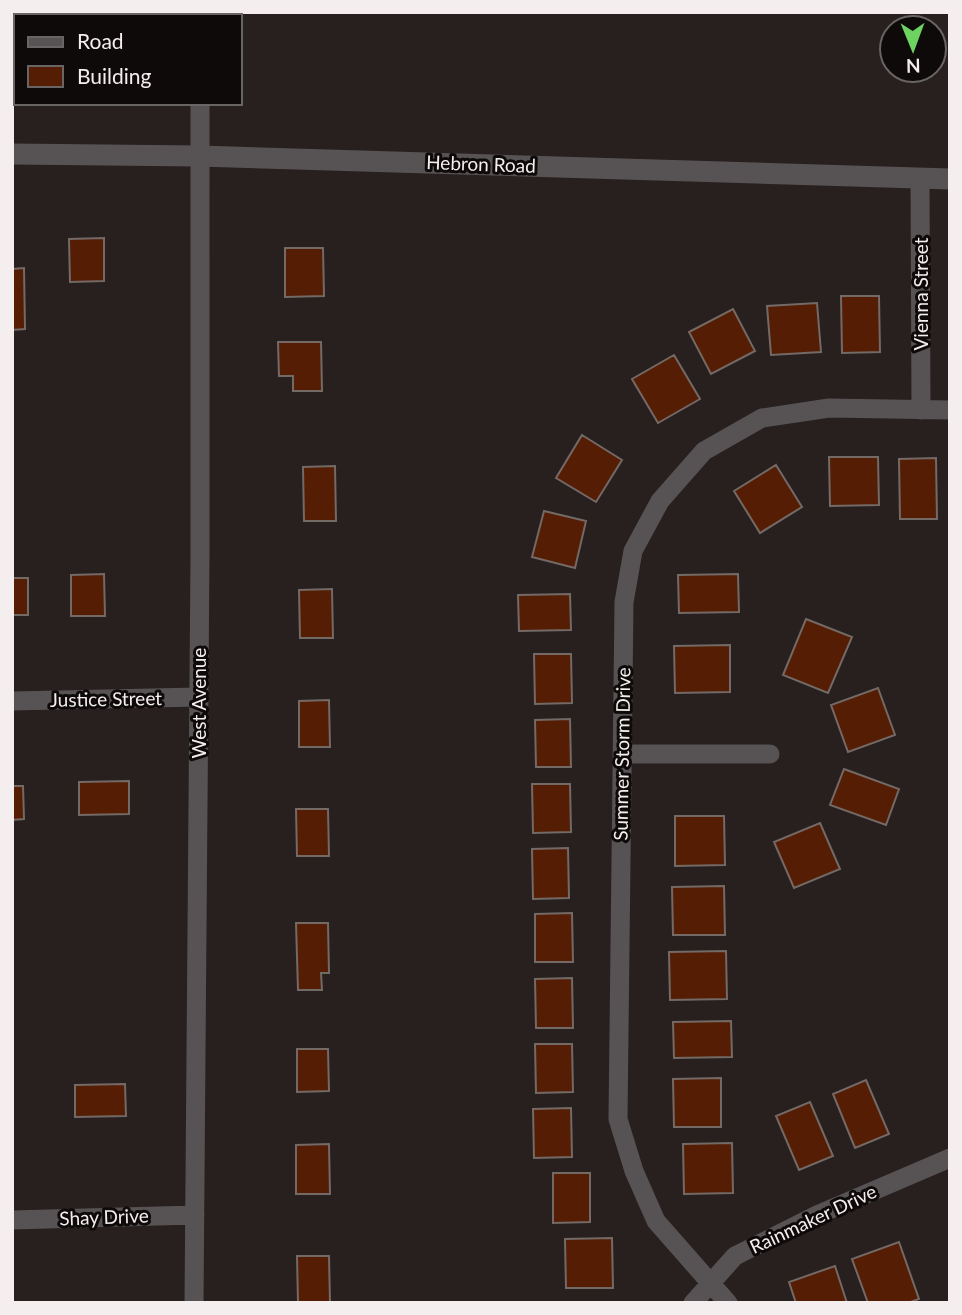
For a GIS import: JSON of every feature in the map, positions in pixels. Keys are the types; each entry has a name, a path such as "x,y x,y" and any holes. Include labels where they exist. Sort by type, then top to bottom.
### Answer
{"street":[{"name":"West Avenue","path":"194,1303 200,105"},
{"name":"Hebron Road","path":"12,154 199,156 950,179"},
{"name":"Vienna Street","path":"920,179 921,410"},
{"name":"Summer Storm Drive","path":"728,1303 656,1221 634,1171 618,1119 624,602 633,551 660,502 704,451 762,418 829,408 950,410"},
{"name":"Justice Street","path":"12,701 199,697"},
{"path":"622,754 771,754"},
{"name":"Rainmaker Drive","path":"693,1303 735,1256 817,1215 950,1158"},
{"name":"Shay Drive","path":"12,1220 195,1215"}],"building":[{"path":"104,238 104,281 70,282 69,239"},
{"path":"285,248 323,248 324,296 285,297"},
{"path":"24,268 25,329 12,330 12,269"},
{"path":"841,296 879,296 880,352 842,353"},
{"path":"817,303 821,352 771,355 767,306"},
{"path":"733,309 755,351 711,374 689,332"},
{"path":"278,342 321,342 322,391 293,391 293,376 279,376"},
{"path":"674,355 700,399 658,423 632,379"},
{"path":"582,435 622,460 596,502 556,478"},
{"path":"829,457 878,457 879,505 830,506"},
{"path":"936,458 937,519 900,519 899,459"},
{"path":"776,465 802,507 760,533 734,491"},
{"path":"335,466 336,521 304,521 303,467"},
{"path":"544,511 586,521 575,568 532,557"},
{"path":"104,574 105,616 71,616 71,575"},
{"path":"738,574 739,612 679,613 678,575"},
{"path":"12,578 28,578 28,615 12,615"},
{"path":"332,589 333,638 300,638 299,590"},
{"path":"570,594 571,630 519,631 518,595"},
{"path":"806,619 852,637 828,693 783,675"},
{"path":"730,645 730,692 675,693 674,646"},
{"path":"534,654 571,654 572,703 535,704"},
{"path":"878,688 895,735 848,752 831,705"},
{"path":"329,700 330,747 299,747 299,701"},
{"path":"570,719 571,767 536,767 535,720"},
{"path":"844,769 899,789 886,825 830,805"},
{"path":"129,781 129,814 79,815 79,782"},
{"path":"532,784 570,784 571,832 533,833"},
{"path":"12,786 23,786 24,819 12,820"},
{"path":"296,809 328,809 329,856 297,856"},
{"path":"675,816 724,816 725,865 675,866"},
{"path":"820,823 840,869 794,888 774,842"},
{"path":"568,848 569,898 533,899 532,849"},
{"path":"724,886 725,935 673,935 672,887"},
{"path":"572,913 573,962 535,962 535,914"},
{"path":"296,923 328,923 329,973 321,973 322,990 298,990"},
{"path":"726,951 727,999 670,1000 669,952"},
{"path":"572,978 573,1028 536,1028 535,979"},
{"path":"731,1021 732,1057 674,1058 673,1022"},
{"path":"535,1044 572,1044 573,1092 536,1093"},
{"path":"297,1049 328,1049 329,1091 297,1092"},
{"path":"721,1078 721,1127 674,1127 673,1079"},
{"path":"866,1080 889,1134 855,1148 833,1094"},
{"path":"125,1084 126,1116 75,1117 75,1085"},
{"path":"810,1102 833,1156 799,1170 776,1116"},
{"path":"571,1108 572,1157 534,1158 533,1109"},
{"path":"732,1143 733,1193 684,1194 683,1144"},
{"path":"329,1144 330,1194 296,1194 296,1145"},
{"path":"553,1173 590,1173 590,1222 553,1223"},
{"path":"612,1238 613,1288 566,1288 565,1239"},
{"path":"899,1242 919,1299 908,1303 868,1303 852,1259"},
{"path":"297,1256 329,1256 330,1303 298,1303"},
{"path":"835,1266 847,1303 796,1303 789,1282"}]}
